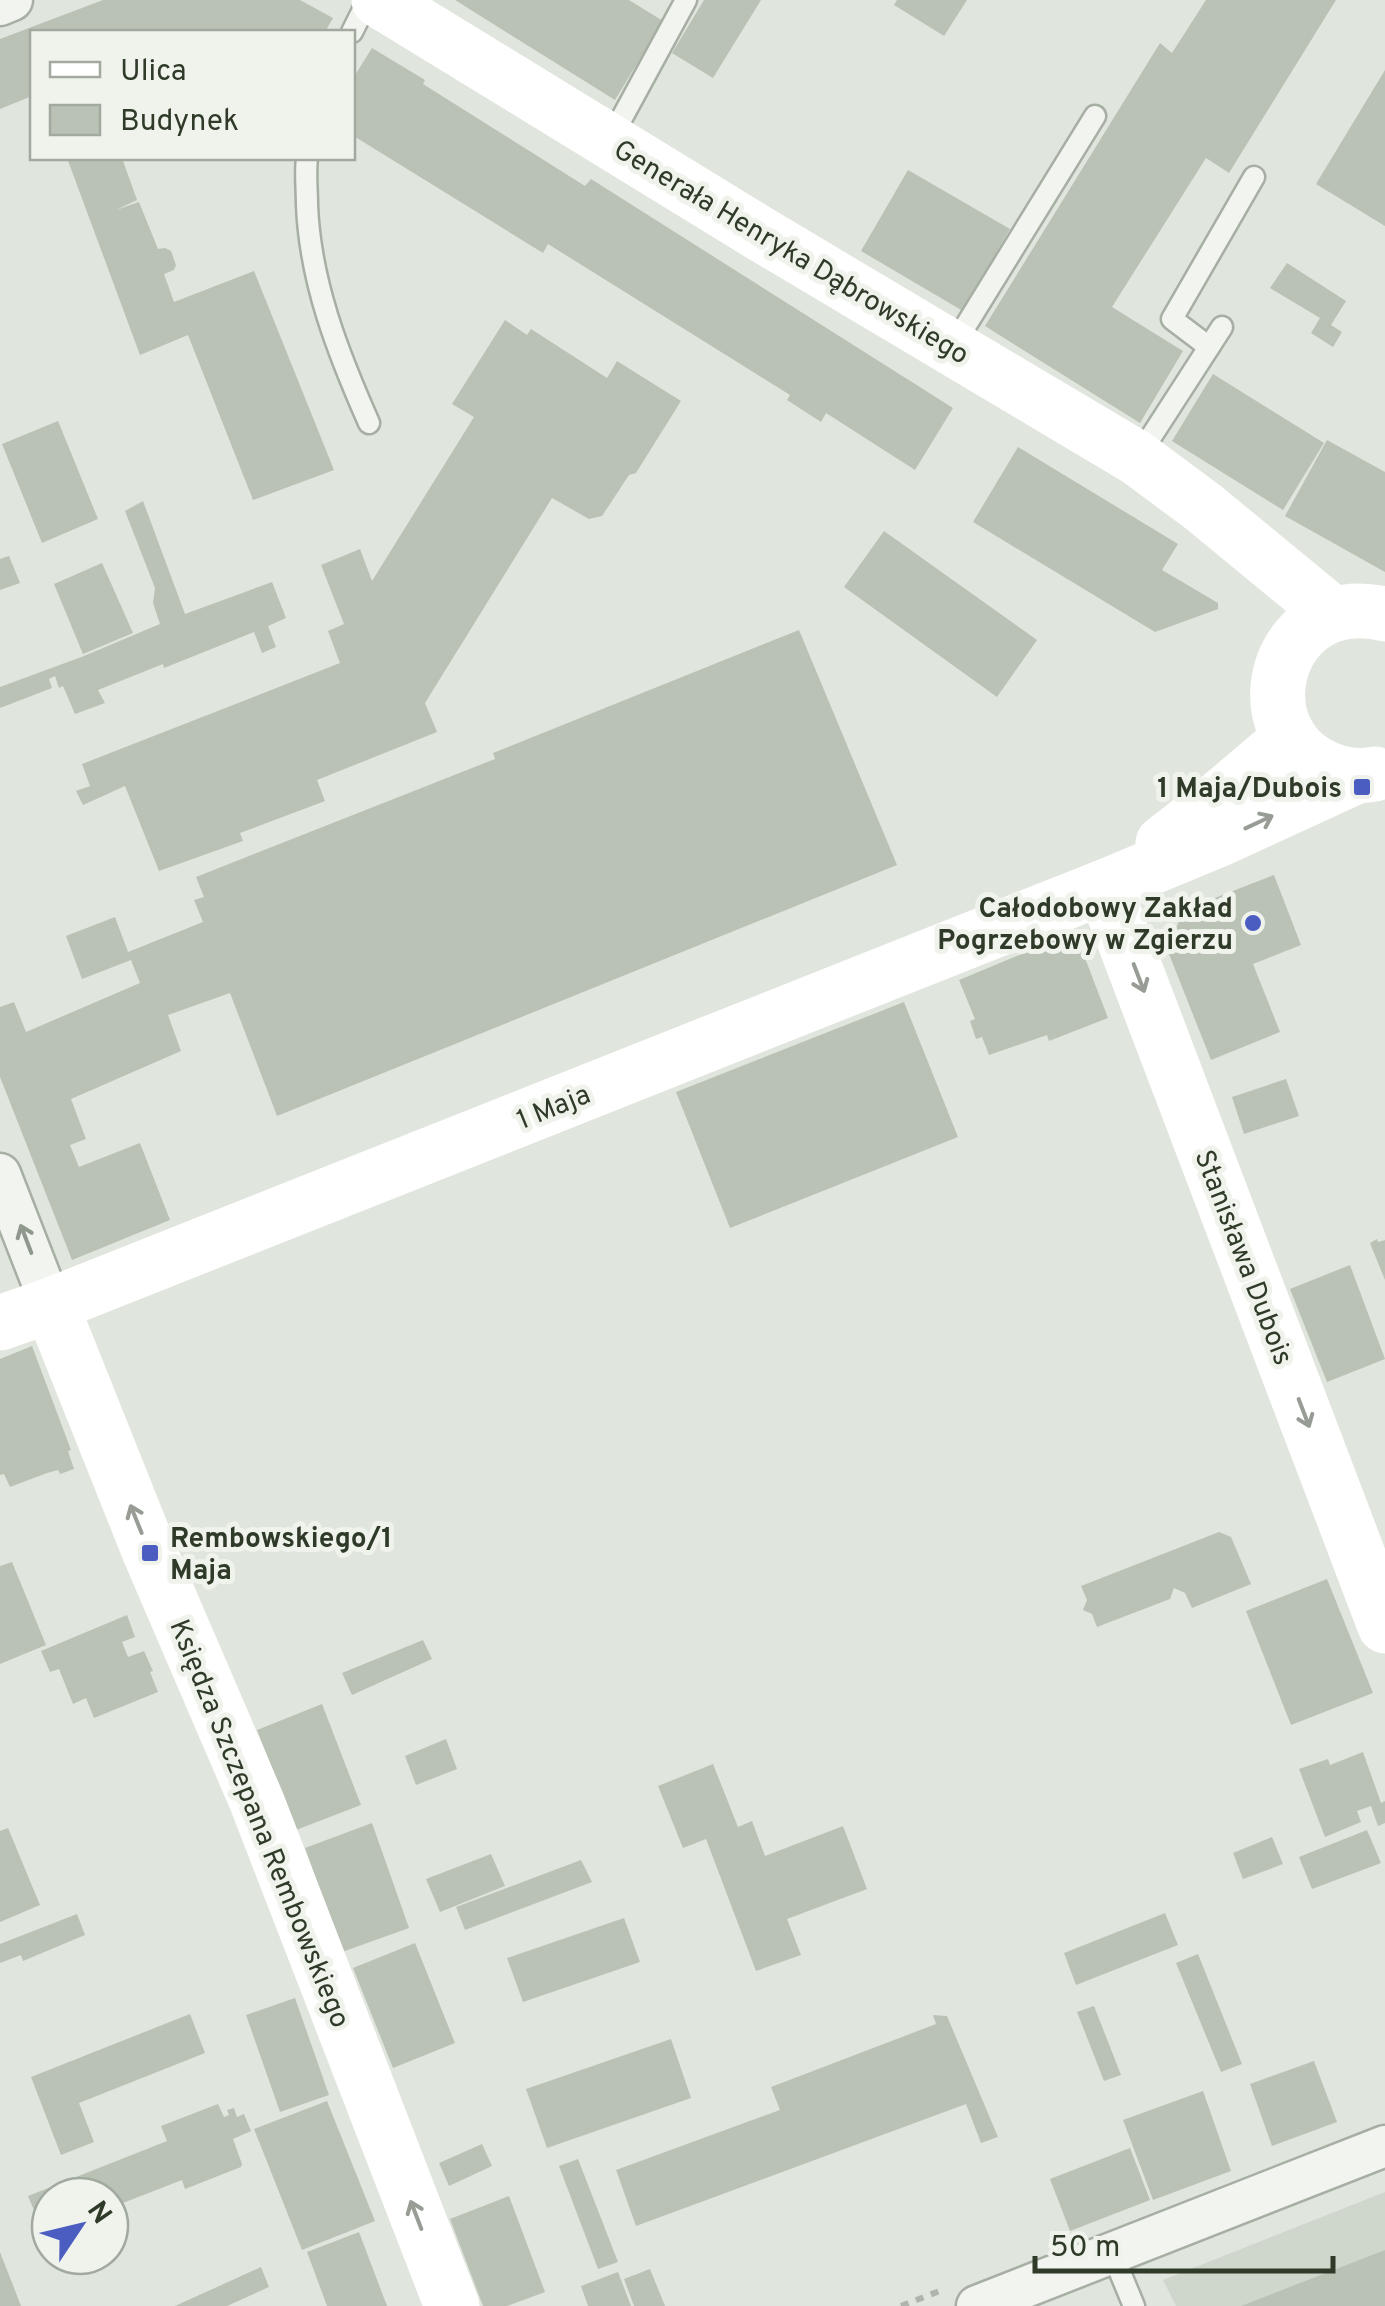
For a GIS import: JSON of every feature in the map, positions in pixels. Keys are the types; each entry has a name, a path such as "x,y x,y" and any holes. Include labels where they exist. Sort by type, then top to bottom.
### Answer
{"street":[{"path":"0,4 12,0"},
{"name":"Generała Henryka Dąbrowskiego","path":"379,0 1137,458 1203,506 1341,620"},
{"path":"1341,620 1288,650 1279,671 1280,717 1290,738 1308,758 1331,771 1371,774"},
{"name":"1 Maja","path":"1104,887 1204,811 1290,738"},
{"name":"1 Maja","path":"0,1323 1104,887 1371,774"},
{"name":"Stanisława Dubois","path":"1104,887 1385,1626"},
{"name":"Księdza Szczepana Rembowskiego","path":"0,1174 150,1554 257,1802 452,2306"},
{"path":"977,2306 1385,2146"}],"lane":[{"path":"353,30 368,0"},
{"path":"610,140 686,0"},
{"path":"951,348 1096,116"},
{"path":"307,160 308,239 324,306 370,423"},
{"path":"1209,347 1172,319 1254,177"},
{"path":"1014,202 1032,218"},
{"path":"1137,458 1222,327"},
{"path":"1112,2253 1134,2306"}],"shaded area":[{"path":"1385,2192 1385,2306 1176,2306 1163,2280"}],"building":[{"path":"103,0 300,0 333,18 326,30 30,30 30,97 0,109 0,39"},
{"path":"455,0 629,0 663,21 615,100"},
{"path":"704,0 761,0 713,78 672,53"},
{"path":"897,0 967,0 944,36 894,5"},
{"path":"1206,0 1336,0 1229,173 1206,158 1112,307 1183,351 1140,423 985,326 1160,43 1172,53"},
{"path":"372,48 585,186 591,179 953,408 915,470 826,413 821,422 787,400 790,395 548,244 543,253 355,137 355,75"},
{"path":"1385,70 1385,226 1316,184"},
{"path":"68,160 123,160 137,200 116,210 139,202 158,249 171,251 176,265 164,274 174,302 254,271 334,470 253,500 188,335 140,355"},
{"path":"908,170 1010,229 963,311 861,251"},
{"path":"1287,263 1346,301 1331,325 1342,332 1333,347 1311,333 1320,318 1270,288"},
{"path":"505,320 527,335 531,329 607,378 617,361 681,401 636,473 629,475 602,516 589,519 552,498 425,703 437,732 317,780 325,801 240,833 243,841 159,871 125,786 83,805 76,791 90,786 82,764 340,663 328,631 344,624 321,565 360,549 372,581 474,417 452,404"},
{"path":"1213,374 1324,443 1283,510 1172,441"},
{"path":"58,421 98,519 42,543 2,444"},
{"path":"1327,440 1385,472 1385,572 1285,516"},
{"path":"1018,447 1178,544 1162,570 1218,603 1218,609 1155,632 973,522"},
{"path":"143,501 185,614 272,582 286,618 268,626 276,647 262,653 254,632 98,690 105,703 75,714 55,676 49,679 52,688 0,708 0,687 160,624 153,603 155,588 125,511"},
{"path":"884,531 1037,640 997,697 844,587"},
{"path":"9,556 20,583 0,590 0,559"},
{"path":"102,563 133,633 83,654 54,584"},
{"path":"799,630 897,865 277,1116 230,993 168,1015 181,1051 71,1099 86,1139 70,1145 79,1167 140,1143 170,1220 72,1260 0,1077 0,1007 14,1002 26,1032 140,983 131,960 82,979 66,936 115,917 128,952 203,922 194,900 204,897 196,877 495,759 493,753"},
{"path":"1274,875 1301,945 1253,964 1280,1032 1211,1060 1167,949 1184,910"},
{"path":"1075,932 1108,1018 1049,1041 1047,1035 989,1055 982,1037 976,1039 970,1021 975,1019 959,980"},
{"path":"904,1002 958,1137 730,1228 676,1092"},
{"path":"1286,1079 1299,1116 1244,1134 1232,1097"},
{"path":"1385,1240 1385,1280 1370,1243"},
{"path":"1350,1265 1385,1359 1327,1382 1290,1289"},
{"path":"32,1346 71,1450 68,1451 74,1469 47,1473 10,1487 4,1474 0,1475 0,1359"},
{"path":"1219,1532 1231,1537 1251,1584 1192,1608 1185,1593 1174,1588 1170,1599 1097,1627 1092,1614 1083,1610 1087,1600 1081,1586"},
{"path":"12,1562 46,1645 0,1664 0,1566"},
{"path":"1327,1579 1373,1693 1291,1725 1246,1611"},
{"path":"127,1615 135,1637 122,1642 128,1657 144,1651 158,1692 94,1718 86,1698 73,1704 59,1669 50,1672 41,1651"},
{"path":"423,1640 432,1659 352,1695 342,1673"},
{"path":"322,1704 361,1805 296,1830 257,1730"},
{"path":"446,1739 457,1769 416,1785 405,1756"},
{"path":"1363,1752 1381,1803 1385,1801 1385,1823 1378,1826 1371,1806 1357,1811 1361,1822 1325,1837 1299,1769 1328,1759 1330,1765"},
{"path":"713,1764 738,1827 752,1821 765,1856 843,1826 867,1889 787,1919 801,1955 756,1971 706,1839 683,1848 658,1786"},
{"path":"372,1823 409,1928 342,1952 305,1848"},
{"path":"8,1828 40,1905 0,1922 0,1831"},
{"path":"1367,1830 1381,1863 1312,1889 1299,1857"},
{"path":"1272,1837 1283,1864 1243,1879 1233,1853"},
{"path":"491,1854 505,1886 440,1912 426,1879"},
{"path":"581,1860 592,1882 465,1930 456,1907"},
{"path":"1165,1913 1178,1945 1076,1985 1064,1953"},
{"path":"77,1914 85,1935 23,1961 21,1955 0,1963 0,1944"},
{"path":"624,1918 640,1962 523,2002 507,1958"},
{"path":"415,1943 455,2043 393,2068 353,1968"},
{"path":"1198,1954 1242,2064 1221,2072 1176,1963"},
{"path":"295,1998 329,2095 280,2112 246,2015"},
{"path":"1094,2006 1121,2075 1104,2081 1077,2012"},
{"path":"190,2014 205,2053 79,2103 94,2142 61,2155 31,2077"},
{"path":"933,2015 947,2016 998,2137 981,2143 966,2104 636,2226 616,2170 780,2110 771,2087 936,2024"},
{"path":"671,2039 691,2098 547,2148 526,2089"},
{"path":"1314,2061 1337,2122 1272,2146 1250,2084"},
{"path":"1203,2091 1231,2171 1153,2200 1123,2120"},
{"path":"327,2101 375,2221 302,2250 254,2129"},
{"path":"218,2104 224,2117 229,2115 227,2110 234,2108 237,2117 244,2114 251,2131 233,2139 241,2167 185,2189 182,2180 130,2200 130,2176 79,2176 167,2141 161,2126"},
{"path":"482,2144 492,2166 449,2186 439,2163"},
{"path":"1130,2148 1150,2200 1070,2231 1050,2179"},
{"path":"578,2159 618,2262 598,2269 559,2166"},
{"path":"509,2196 545,2292 507,2306 483,2306 450,2219"},
{"path":"359,2232 387,2306 327,2306 307,2252"},
{"path":"1385,2250 1385,2306 1241,2306"},
{"path":"0,2252 21,2306 0,2306"},
{"path":"261,2267 269,2287 227,2306 175,2306"},
{"path":"650,2269 665,2306 634,2306 624,2279"},
{"path":"618,2272 631,2306 588,2306 581,2286"}],"place":[{"name":"1 Maja/Dubois","path":"1362,787"},
{"name":"Całodobowy Zakład Pogrzebowy w Zgierzu","path":"1253,923"},
{"name":"Rembowskiego/1 Maja","path":"150,1553"}]}
